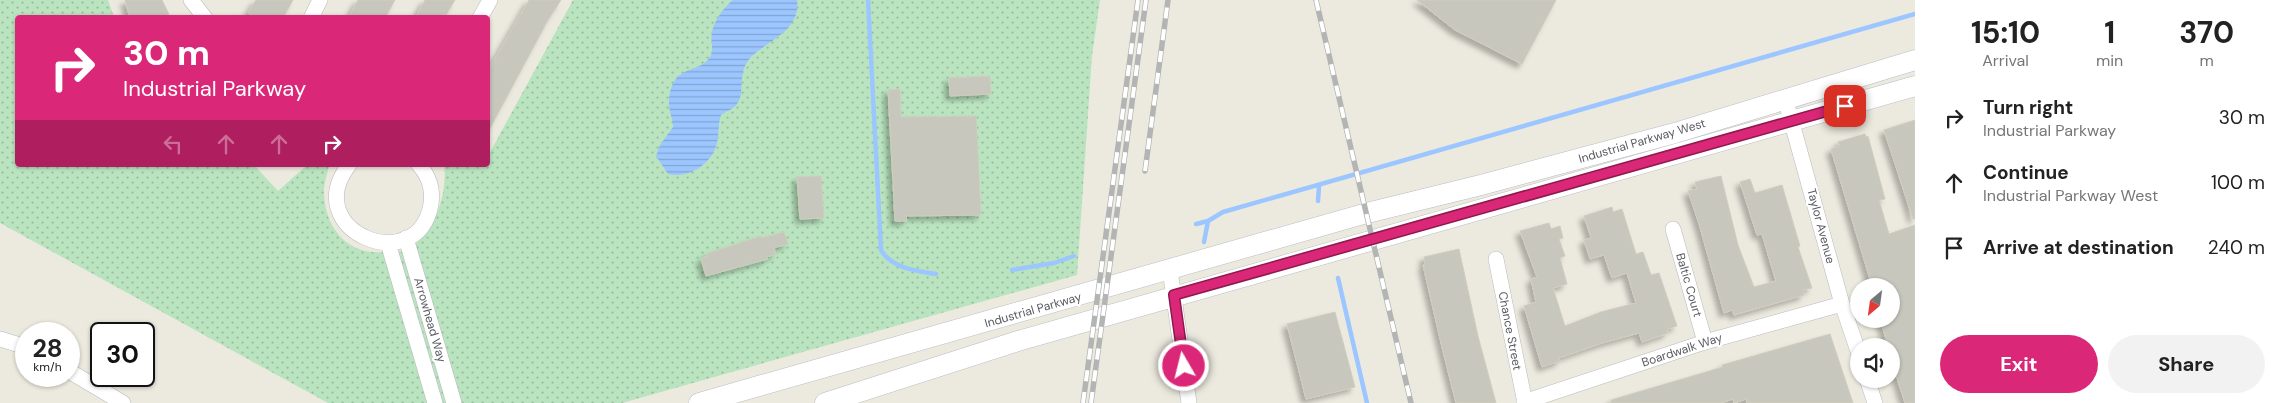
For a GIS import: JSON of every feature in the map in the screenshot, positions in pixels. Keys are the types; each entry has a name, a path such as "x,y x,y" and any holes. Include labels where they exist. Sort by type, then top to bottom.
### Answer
{"main road":[{"name":"Industrial Parkway West","path":"1366,213 1482,185 1675,133 1915,60"},
{"name":"Industrial Parkway West","path":"1372,239 1915,86"},
{"name":"Industrial Parkway","path":"699,403 1366,213"},
{"name":"Industrial Parkway","path":"825,403 1018,341 1372,239"}],"street":[{"path":"191,0 203,15"},
{"path":"312,15 320,0"},
{"path":"482,15 490,0"},
{"name":"Taylor Avenue","path":"1785,98 1842,304 1854,338"},
{"path":"348,167 340,179 338,191 338,204 342,217 350,228 362,237 374,242 388,243 406,238 424,222 431,202 429,180 420,167"},
{"name":"Baltic Court","path":"1673,229 1705,342"},
{"name":"Arrowhead Way","path":"406,238 454,403"},
{"name":"Arrowhead Way","path":"388,243 435,403"},
{"name":"Chance Street","path":"1496,259 1524,402"},
{"path":"1170,270 1189,403"},
{"name":"Boardwalk Way","path":"1524,402 1705,342 1842,304"},
{"path":"0,339 15,344"},
{"path":"80,378 123,403"},
{"path":"1870,388 1875,403"}],"green space":[{"path":"0,0 108,0 113,15 15,15 15,167 256,167 278,191 305,167 329,167 324,188 325,202 333,226 348,244 371,252 385,252 402,251 414,244 431,226 437,214 444,189 444,167 490,167 490,152 573,0 1100,0 1092,56 1077,275 622,403 328,403 0,223"}],"water":[{"path":"733,0 797,0 797,10 789,27 746,63 742,76 740,99 734,107 721,115 717,143 710,157 705,163 691,172 676,175 668,174 656,156 660,145 673,127 669,107 671,90 680,75 707,61 712,52 712,35 715,23 723,10"}],"building":[{"path":"125,0 162,0 169,14 167,15 129,15"},
{"path":"256,0 293,0 285,15 251,15 248,13"},
{"path":"358,0 395,0 387,15 350,15"},
{"path":"425,0 455,0 446,15 417,15"},
{"path":"529,0 561,0 548,20 490,128 490,68"},
{"path":"1417,0 1556,0 1522,64 1455,30"},
{"path":"990,76 991,94 950,96 949,78"},
{"path":"900,89 901,117 976,116 981,215 906,216 907,221 895,221 888,90"},
{"path":"1915,120 1915,219 1913,219 1884,130"},
{"path":"1865,134 1866,137 1868,136 1885,199 1879,200 1889,234 1915,225 1915,403 1905,403 1900,387 1900,338 1886,338 1883,328 1900,328 1900,278 1870,278 1831,149 1840,146 1838,142"},
{"path":"821,176 824,218 800,219 797,177"},
{"path":"1721,176 1738,245 1754,287 1776,281 1762,234 1757,235 1740,182 1750,179 1755,193 1782,185 1800,246 1798,247 1812,288 1803,290 1804,295 1734,315 1732,310 1724,313 1688,191 1697,189 1695,182"},
{"path":"1612,207 1613,212 1622,209 1636,254 1643,252 1651,275 1659,273 1677,326 1667,329 1668,333 1642,342 1639,333 1602,343 1559,358 1560,361 1542,367 1524,306 1536,302 1531,279 1537,277 1520,231 1549,223 1551,229 1560,226 1563,238 1559,239 1565,256 1560,258 1567,284 1553,288 1565,326 1601,312 1636,303 1627,273 1612,278 1604,255 1590,259 1584,240 1591,238 1584,216"},
{"path":"784,232 788,244 774,248 776,254 767,257 768,259 706,276 701,259 707,256 706,254 761,236 761,238"},
{"path":"1459,249 1478,336 1496,403 1456,403 1442,347 1423,265 1425,264 1424,257"},
{"path":"1335,312 1355,387 1306,399 1287,324"},
{"path":"1830,334 1853,403 1747,403 1746,399 1734,403 1733,399 1720,403 1611,403 1611,400 1723,367 1722,365"}],"waterway":[{"path":"868,0 881,250 885,256 898,265 936,274"},
{"path":"1204,242 1208,221 1223,212 1915,14"},
{"path":"1318,201 1319,186"},
{"path":"1196,224 1208,221"},
{"path":"1012,270 1054,263 1074,256"},
{"path":"1338,278 1367,403"}],"railway":[{"path":"1083,403 1138,0"},
{"path":"1091,403 1146,0"},
{"path":"1145,171 1168,0"},
{"path":"1316,0 1411,403"}],"route":[{"path":"1184,366 1174,295 1845,106"}]}
